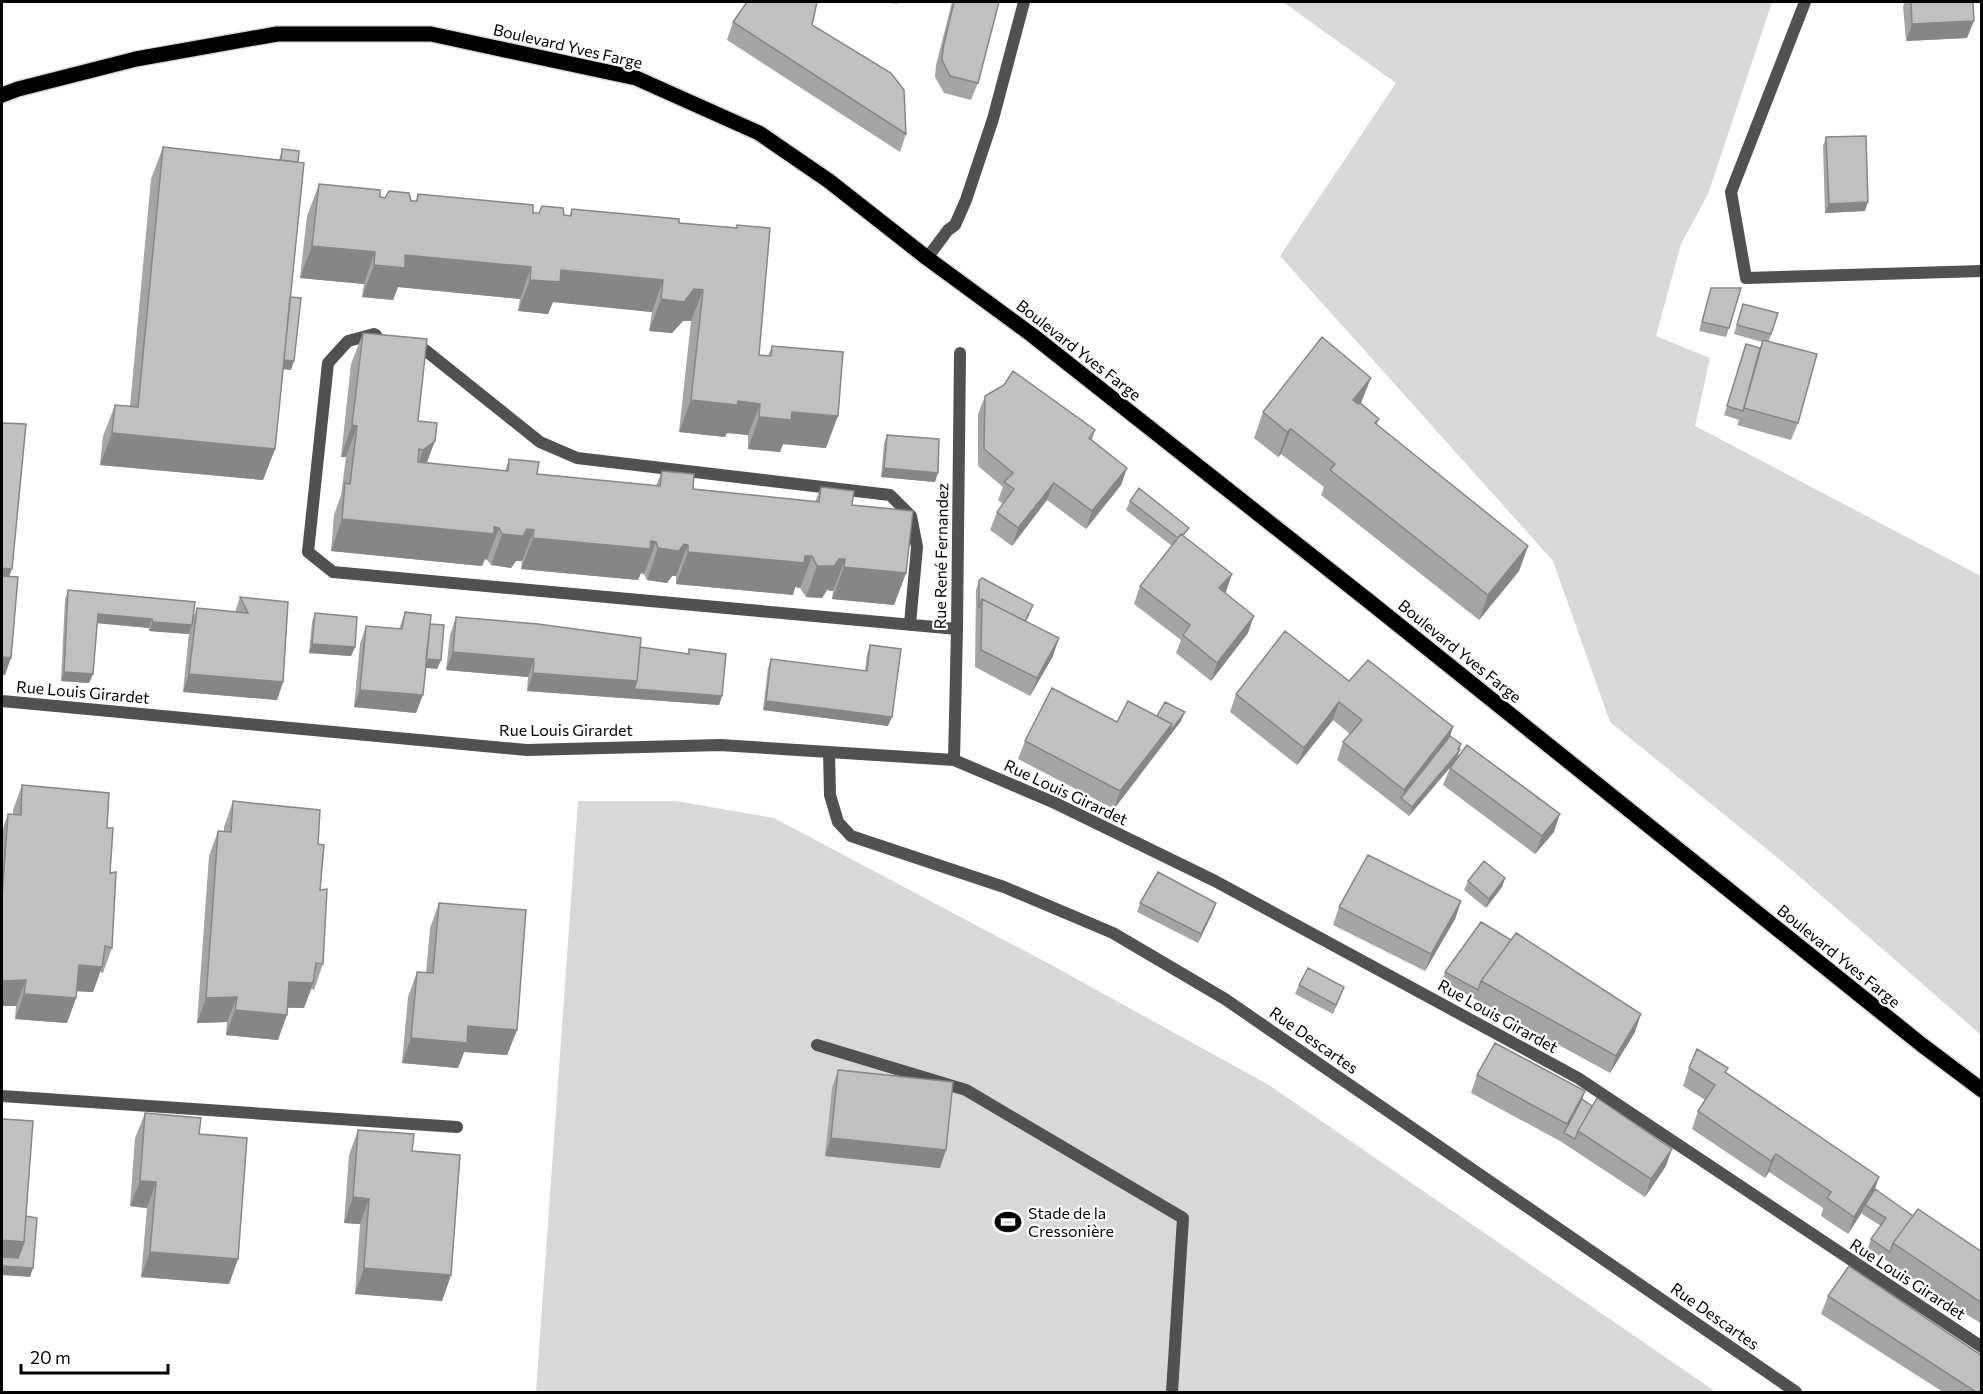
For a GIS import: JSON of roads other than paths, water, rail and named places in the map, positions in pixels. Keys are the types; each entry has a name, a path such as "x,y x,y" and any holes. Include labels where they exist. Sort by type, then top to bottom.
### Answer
{"main road":[{"name":"Boulevard Yves Farge","path":"2,95 136,59 277,33 431,34 636,78 759,133 829,181 927,258 1032,335 1370,602 1922,1045 1982,1090"}],"street":[{"path":"927,258 948,230 955,225 966,200 993,119 1024,2"},
{"path":"1805,2 1731,192 1746,278 1982,271"},
{"path":"910,624 917,547 911,516 890,495 577,459 540,442 425,350 374,334 348,341 328,363 309,552 333,572 957,629"},
{"name":"Rue René Fernandez","path":"954,760 960,353"},
{"name":"Rue Louis Girardet","path":"2,701 527,750 720,745 954,760 1055,802 1215,880 1578,1078 1982,1347"},
{"name":"Rue Descartes","path":"829,752 830,795 838,822 851,836 1004,887 1113,933 1225,999 1796,1392"},
{"path":"818,1045 966,1090 1183,1218 1172,1392"},
{"path":"2,1096 457,1127"}],"place":[{"name":"Stade de la Cressonière","path":"1008,1222"}]}
